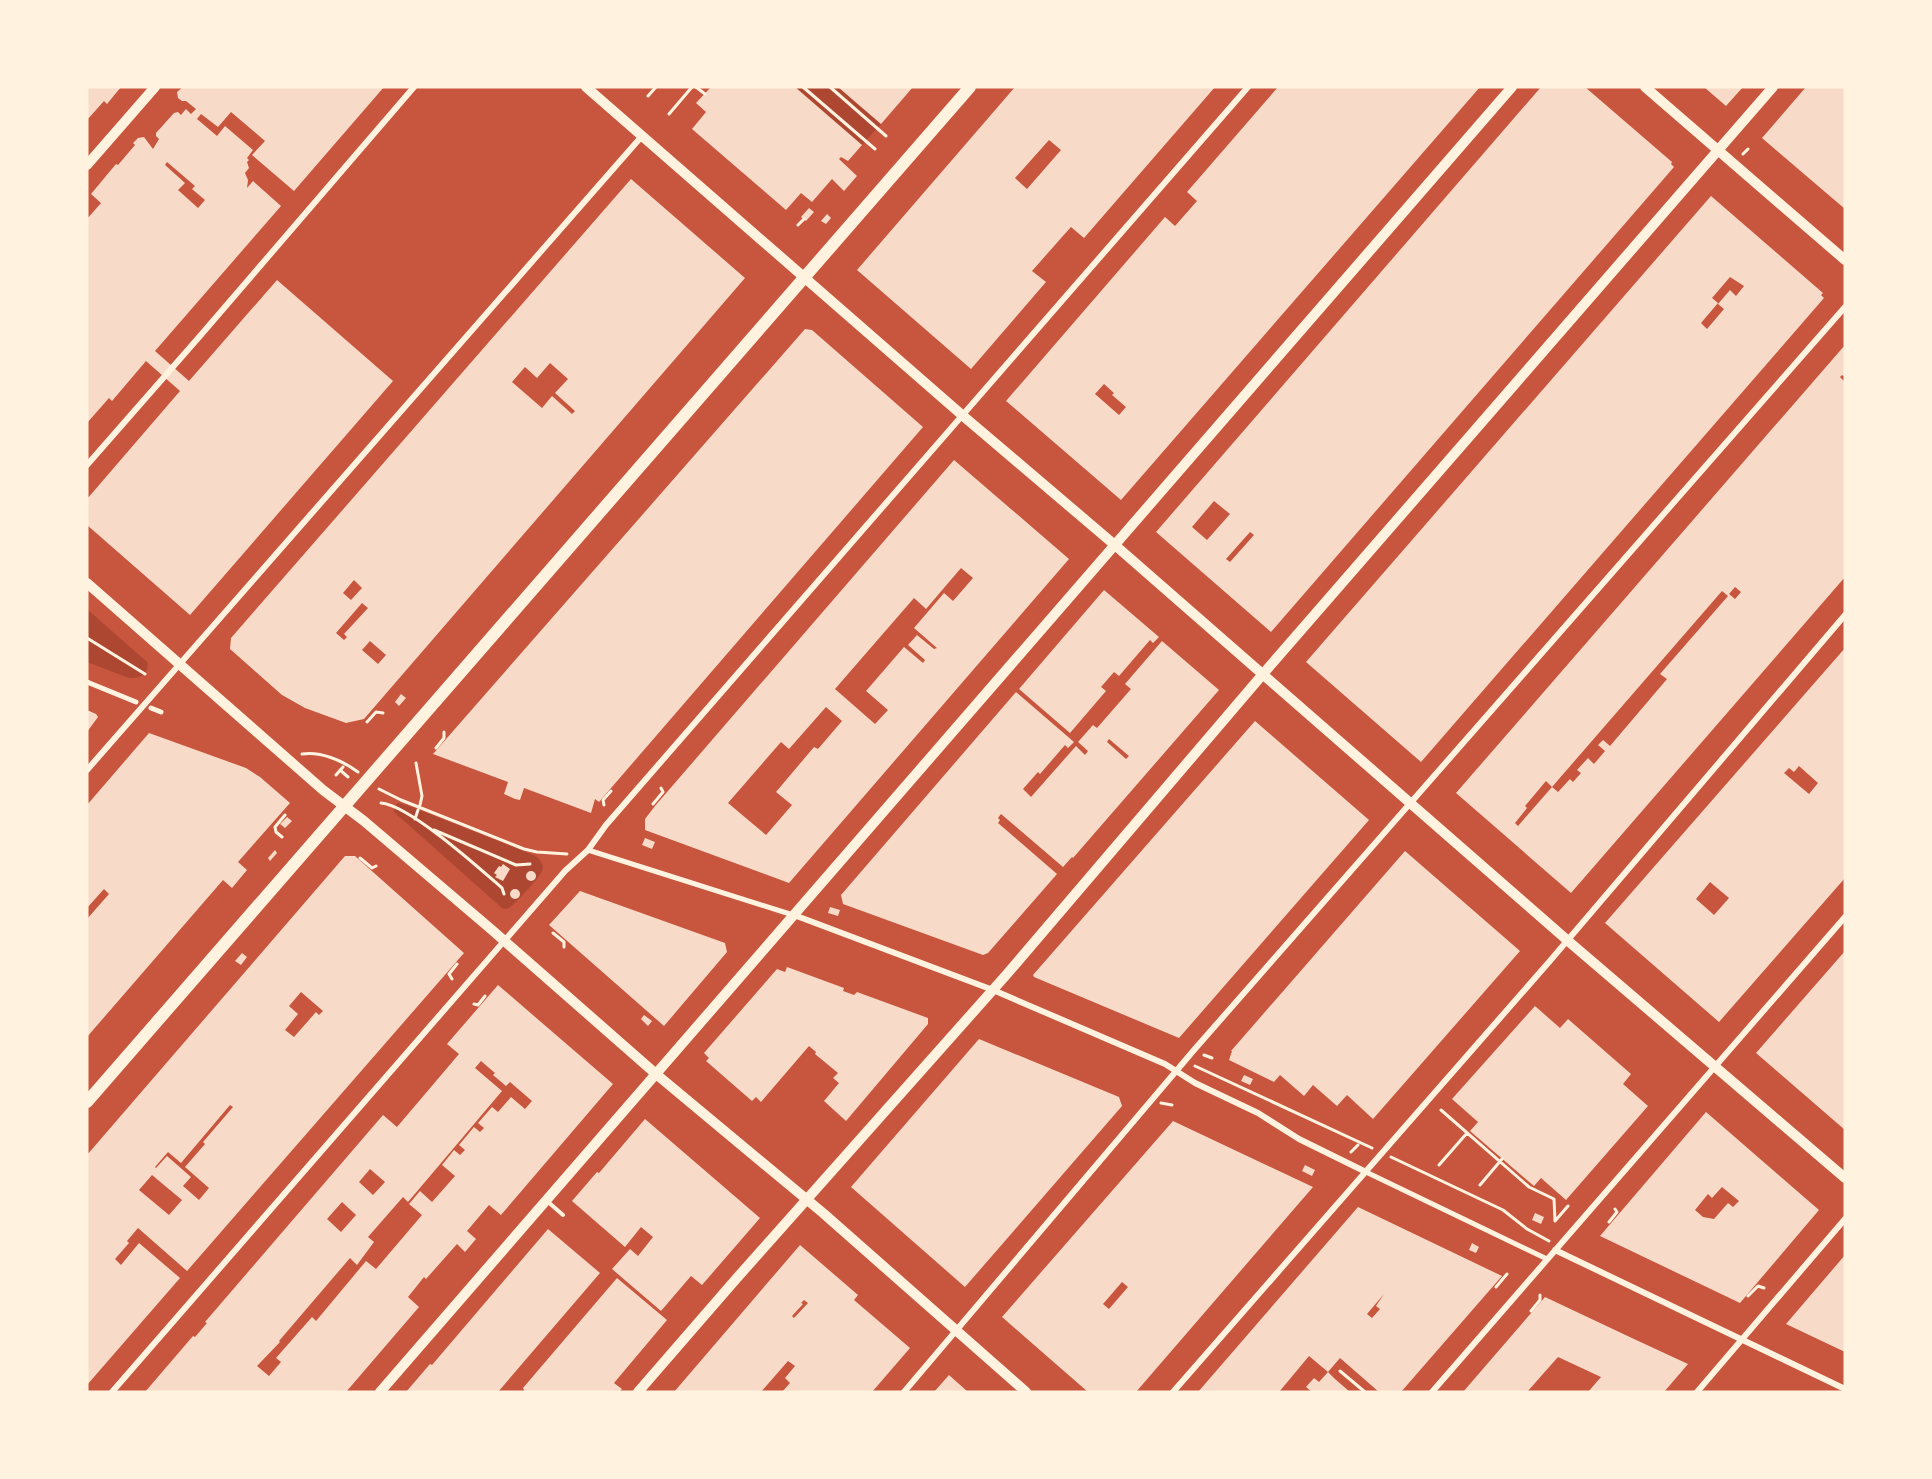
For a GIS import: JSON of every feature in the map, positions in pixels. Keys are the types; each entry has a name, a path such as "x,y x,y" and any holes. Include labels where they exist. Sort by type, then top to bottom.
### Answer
{"main road":[{"path":"87,165 155,87"},
{"path":"586,87 1567,940 1845,1178"},
{"path":"87,1102 970,87"},
{"path":"380,1392 1512,87"},
{"path":"1645,87 1845,260"},
{"path":"638,1392 993,990 1263,674 1773,87"},
{"path":"87,583 286,758 364,821 656,1074 807,1200 1026,1392"}],"street":[{"path":"87,465 414,87"},
{"path":"112,1392 504,941 565,872 588,850 606,825 1248,87"},
{"path":"87,770 642,136"},
{"path":"904,1392 1176,1071 1845,307"},
{"path":"1173,1392 1567,940 1845,615"},
{"path":"87,682 136,702"},
{"path":"151,708 161,712"},
{"path":"588,850 794,915 993,990 1165,1064 1195,1083 1258,1113 1299,1139 1547,1259"},
{"path":"1432,1392 1845,917"},
{"path":"1697,1392 1845,1219"},
{"path":"1555,1250 1845,1389"}],"lane":[{"path":"546,1200 563,1215"}],"path":[{"path":"648,96 656,87"},
{"path":"669,114 694,87 705,94"},
{"path":"803,87 875,149"},
{"path":"830,87 886,136"},
{"path":"1743,154 1748,149"},
{"path":"798,225 804,219"},
{"path":"87,638 145,674"},
{"path":"367,722 376,712 383,713"},
{"path":"436,748 444,738 444,732"},
{"path":"286,758 317,753 355,770"},
{"path":"416,763 422,796 420,805"},
{"path":"336,775 342,769 348,777"},
{"path":"654,804 663,792 661,788"},
{"path":"381,790 524,849 569,854"},
{"path":"604,805 603,800 611,791"},
{"path":"381,803 395,806 428,827 500,886 504,894"},
{"path":"415,819 418,810"},
{"path":"282,837 276,832 275,827 285,815"},
{"path":"428,827 513,864 519,866 530,864"},
{"path":"360,858 372,868 376,866"},
{"path":"553,933 564,942 564,947"},
{"path":"452,979 449,974 457,964"},
{"path":"474,1004 478,1005 485,996"},
{"path":"1203,1054 1212,1058"},
{"path":"1207,1070 1365,1145"},
{"path":"1160,1103 1172,1105"},
{"path":"1441,1110 1529,1187 1554,1199 1555,1221 1568,1206"},
{"path":"1439,1165 1467,1133"},
{"path":"1348,1155 1358,1145"},
{"path":"1353,1150 1358,1153"},
{"path":"1393,1158 1503,1210 1527,1229 1548,1240"},
{"path":"1480,1185 1501,1161"},
{"path":"1609,1222 1617,1212 1616,1209"},
{"path":"1496,1287 1507,1274"},
{"path":"1748,1296 1758,1286 1764,1288"},
{"path":"1531,1311 1540,1300 1540,1295"},
{"path":"1340,1371 1365,1392"}],"shaded area":[{"path":"795,87 838,87 881,124 862,145"},
{"path":"87,609 147,662 146,673 137,678 129,678 87,662"},
{"path":"398,803 536,856 543,868 534,882 512,906 507,909 502,908 394,812 394,807"}],"building":[{"path":"87,87 121,87 107,104 104,101 87,120"},
{"path":"183,87 384,87 294,191 252,155 265,141 231,112 218,127 201,114 197,119 217,136 225,126 253,150 247,158 249,168 245,173 248,180 247,188 253,181 281,206 155,351 189,381 277,280 393,381 190,615 87,525 87,499 180,391 146,361 112,401 109,398 87,423 87,219 101,203 91,194 135,145 133,143 138,138 144,137 153,149 159,139 156,133 174,113 178,112 181,115 186,109 191,114 196,109 178,98 177,92","holes":["167,162 195,186 192,189 205,200 198,208 178,190 185,183 165,165"]},
{"path":"711,87 795,87 862,145 848,161 841,157 839,159 857,176 844,191 832,179 812,202 801,193 786,210 692,129 706,112 696,103"},
{"path":"838,87 913,87 881,124"},
{"path":"1015,87 1215,87 1084,238 1071,227 1032,271 1046,282 971,369 857,270","holes":["1049,140 1061,150 1027,189 1015,178"]},
{"path":"1278,87 1480,87 1121,500 1006,401 1165,217 1175,226 1197,201 1187,192","holes":["1104,384 1114,393 1112,395 1126,407 1119,415 1095,394"]},
{"path":"1541,87 1585,87 1672,162 1674,167 1271,632 1156,532","holes":["1214,501 1230,514 1207,540 1192,527","1250,532 1254,535 1230,562 1226,559"]},
{"path":"1704,87 1743,87 1726,106"},
{"path":"1806,87 1845,87 1845,209 1762,138"},
{"path":"631,179 745,278 364,719 346,723 305,708 282,695 230,649 231,638","holes":["550,363 568,379 555,393 575,411 572,414 552,396 542,408 512,382 525,367 537,378","354,580 362,588 351,600 343,593","362,603 368,608 344,634 347,637 344,640 336,633","370,641 386,655 378,664 362,650"]},
{"path":"1711,196 1823,293 1821,295 1824,298 1421,762 1306,662","holes":["1730,277 1744,286 1736,296 1730,290 1718,304 1724,309 1707,329 1701,323 1718,303 1712,298"]},
{"path":"809,208 814,212 806,221 801,217"},
{"path":"827,214 831,218 826,224 821,221"},
{"path":"805,329 812,330 923,427 599,802 595,799 591,813 524,788 520,800 515,799 504,794 508,782 433,754"},
{"path":"1845,345 1845,377 1842,375 1840,377 1845,382 1845,577 1571,893 1456,793","holes":["1735,587 1741,592 1735,599 1729,594","1722,591 1728,596 1660,674 1667,679 1610,746 1603,740 1598,745 1605,751 1594,764 1588,758 1577,770 1581,773 1573,782 1570,779 1558,792 1552,787","1546,781 1552,787 1518,826 1515,823 1527,808 1525,806"]},
{"path":"954,460 1069,559 789,883 645,830 645,819","holes":["961,568 973,578 953,601 944,593 914,628 937,648 934,649 917,635 908,645 925,660 923,663 904,647 866,691 888,710 875,724 835,689 914,598 926,609","826,707 842,721 818,749 814,747 776,792 792,805 766,835 728,803 781,742 789,749"]},
{"path":"1104,590 1159,637 1153,643 1150,640 1119,676 1114,672 1101,687 1106,691 1070,733 1019,689"},
{"path":"1162,641 1219,690 1063,867 1001,814 998,823 1057,874 988,953 983,955 843,904 841,895 1016,692 1074,742 1068,748 1065,745 1040,774 1038,772 1023,789 1031,797 1076,746 1085,755 1088,751 1078,742 1093,725 1097,728 1131,689 1125,684","holes":["1109,739 1129,756 1126,759 1107,742"]},
{"path":"1845,648 1845,878 1719,1022 1605,923","holes":["1799,766 1818,783 1809,794 1784,773 1789,768 1794,772","1710,882 1729,898 1714,915 1696,899"]},
{"path":"401,694 406,698 399,706 395,702"},
{"path":"87,710 98,717 87,732"},
{"path":"1255,721 1369,820 1179,1038 1034,977 1033,975"},
{"path":"149,733 246,768 290,803 238,862 247,870 232,888 223,880 87,1037 87,919 109,894 104,889 87,908 87,805"},
{"path":"287,817 292,821 285,828 280,824"},
{"path":"645,838 655,842 652,849 642,845"},
{"path":"275,850 277,853 270,861 268,858"},
{"path":"1405,851 1520,951 1373,1119 1347,1095 1337,1106 1313,1085 1304,1096 1280,1075 1274,1082 1229,1060 1231,1051"},
{"path":"345,856 355,856 464,953 187,1271 138,1228 115,1259 121,1265 139,1243 180,1278 87,1385 87,1155","holes":["301,992 323,1011 319,1015 316,1012 294,1037 285,1030 298,1014 289,1006","230,1105 233,1107 185,1167 209,1188 199,1200 183,1186 191,1177 167,1156 155,1167 168,1152 181,1163","152,1175 182,1200 169,1215 139,1190"]},
{"path":"503,864 510,869 503,881 495,877 497,875 494,873"},
{"path":"531,871 536,876 531,881 526,876"},
{"path":"515,889 520,894 515,899 510,894"},
{"path":"580,891 725,943 727,952 664,1026 549,925"},
{"path":"830,907 840,910 838,916 828,913"},
{"path":"1845,951 1845,1130 1756,1053"},
{"path":"242,953 247,957 241,965 235,961"},
{"path":"787,967 844,988 843,991 854,995 857,992 928,1018 928,1024 846,1121 824,1101 839,1083 833,1078 838,1073 809,1046 761,1102 756,1097 752,1101 706,1061 709,1058 704,1053 777,969 785,972"},
{"path":"498,985 613,1084 501,1215 489,1205 467,1231 476,1239 465,1252 457,1244 426,1279 424,1277 408,1297 419,1307 346,1392 145,1392 193,1336 195,1337 207,1323 205,1322 383,1115 397,1127 459,1054 447,1044","holes":["481,1061 506,1086 510,1082 532,1101 525,1109 511,1097 498,1112 492,1107 478,1123 484,1128 480,1132 474,1127 459,1145 465,1150 460,1155 454,1150 442,1165 455,1176 432,1202 420,1191 409,1204 422,1215 376,1269 366,1261 316,1321 312,1317 276,1358 281,1362 269,1376 257,1366 350,1258 357,1265 374,1242 368,1237 403,1197 408,1202 502,1091 475,1068","370,1169 385,1182 373,1195 359,1182","342,1202 356,1215 341,1232 327,1219"]},
{"path":"1535,1006 1560,1028 1568,1019 1631,1074 1623,1084 1648,1106 1566,1200 1541,1178 1534,1186 1470,1131 1478,1122 1452,1099"},
{"path":"644,1015 652,1021 648,1026 641,1019"},
{"path":"979,1039 1119,1097 1122,1106 965,1287 851,1187"},
{"path":"1244,1075 1253,1079 1250,1085 1241,1081"},
{"path":"1706,1112 1819,1210 1740,1303 1600,1236","holes":["1722,1187 1739,1201 1733,1207 1728,1203 1714,1219 1703,1217 1695,1210 1708,1194 1712,1198"]},
{"path":"645,1119 760,1218 702,1285 691,1276 661,1311 612,1269 630,1249 638,1256 653,1237 641,1227 625,1247 572,1201"},
{"path":"1173,1121 1313,1187 1136,1392 1088,1392 1002,1317","holes":["1122,1282 1128,1287 1109,1309 1103,1304"]},
{"path":"1305,1165 1315,1170 1312,1176 1302,1171"},
{"path":"1358,1207 1502,1276 1401,1392 1379,1392 1340,1358 1328,1372 1309,1356 1279,1392 1198,1392","holes":["1384,1294 1376,1306 1380,1309 1372,1318 1367,1314"]},
{"path":"1535,1213 1544,1217 1541,1224 1532,1220"},
{"path":"548,1229 600,1273 498,1392 406,1392 430,1364 432,1365"},
{"path":"1472,1243 1479,1247 1476,1253 1469,1250"},
{"path":"800,1245 858,1295 854,1300 910,1348 872,1392 782,1392 790,1383 785,1378 795,1366 788,1361 761,1392 674,1392","holes":["804,1300 808,1303 794,1318 792,1316"]},
{"path":"1845,1255 1845,1352 1786,1324"},
{"path":"617,1278 667,1320 614,1383 622,1389 619,1392 523,1392 523,1388"},
{"path":"1545,1297 1688,1364 1664,1392 1588,1392 1601,1377 1558,1357 1527,1392 1463,1392"},
{"path":"1328,1372 1350,1392 1312,1392 1306,1387 1314,1378 1319,1382"},
{"path":"949,1375 968,1392 934,1392"}]}
